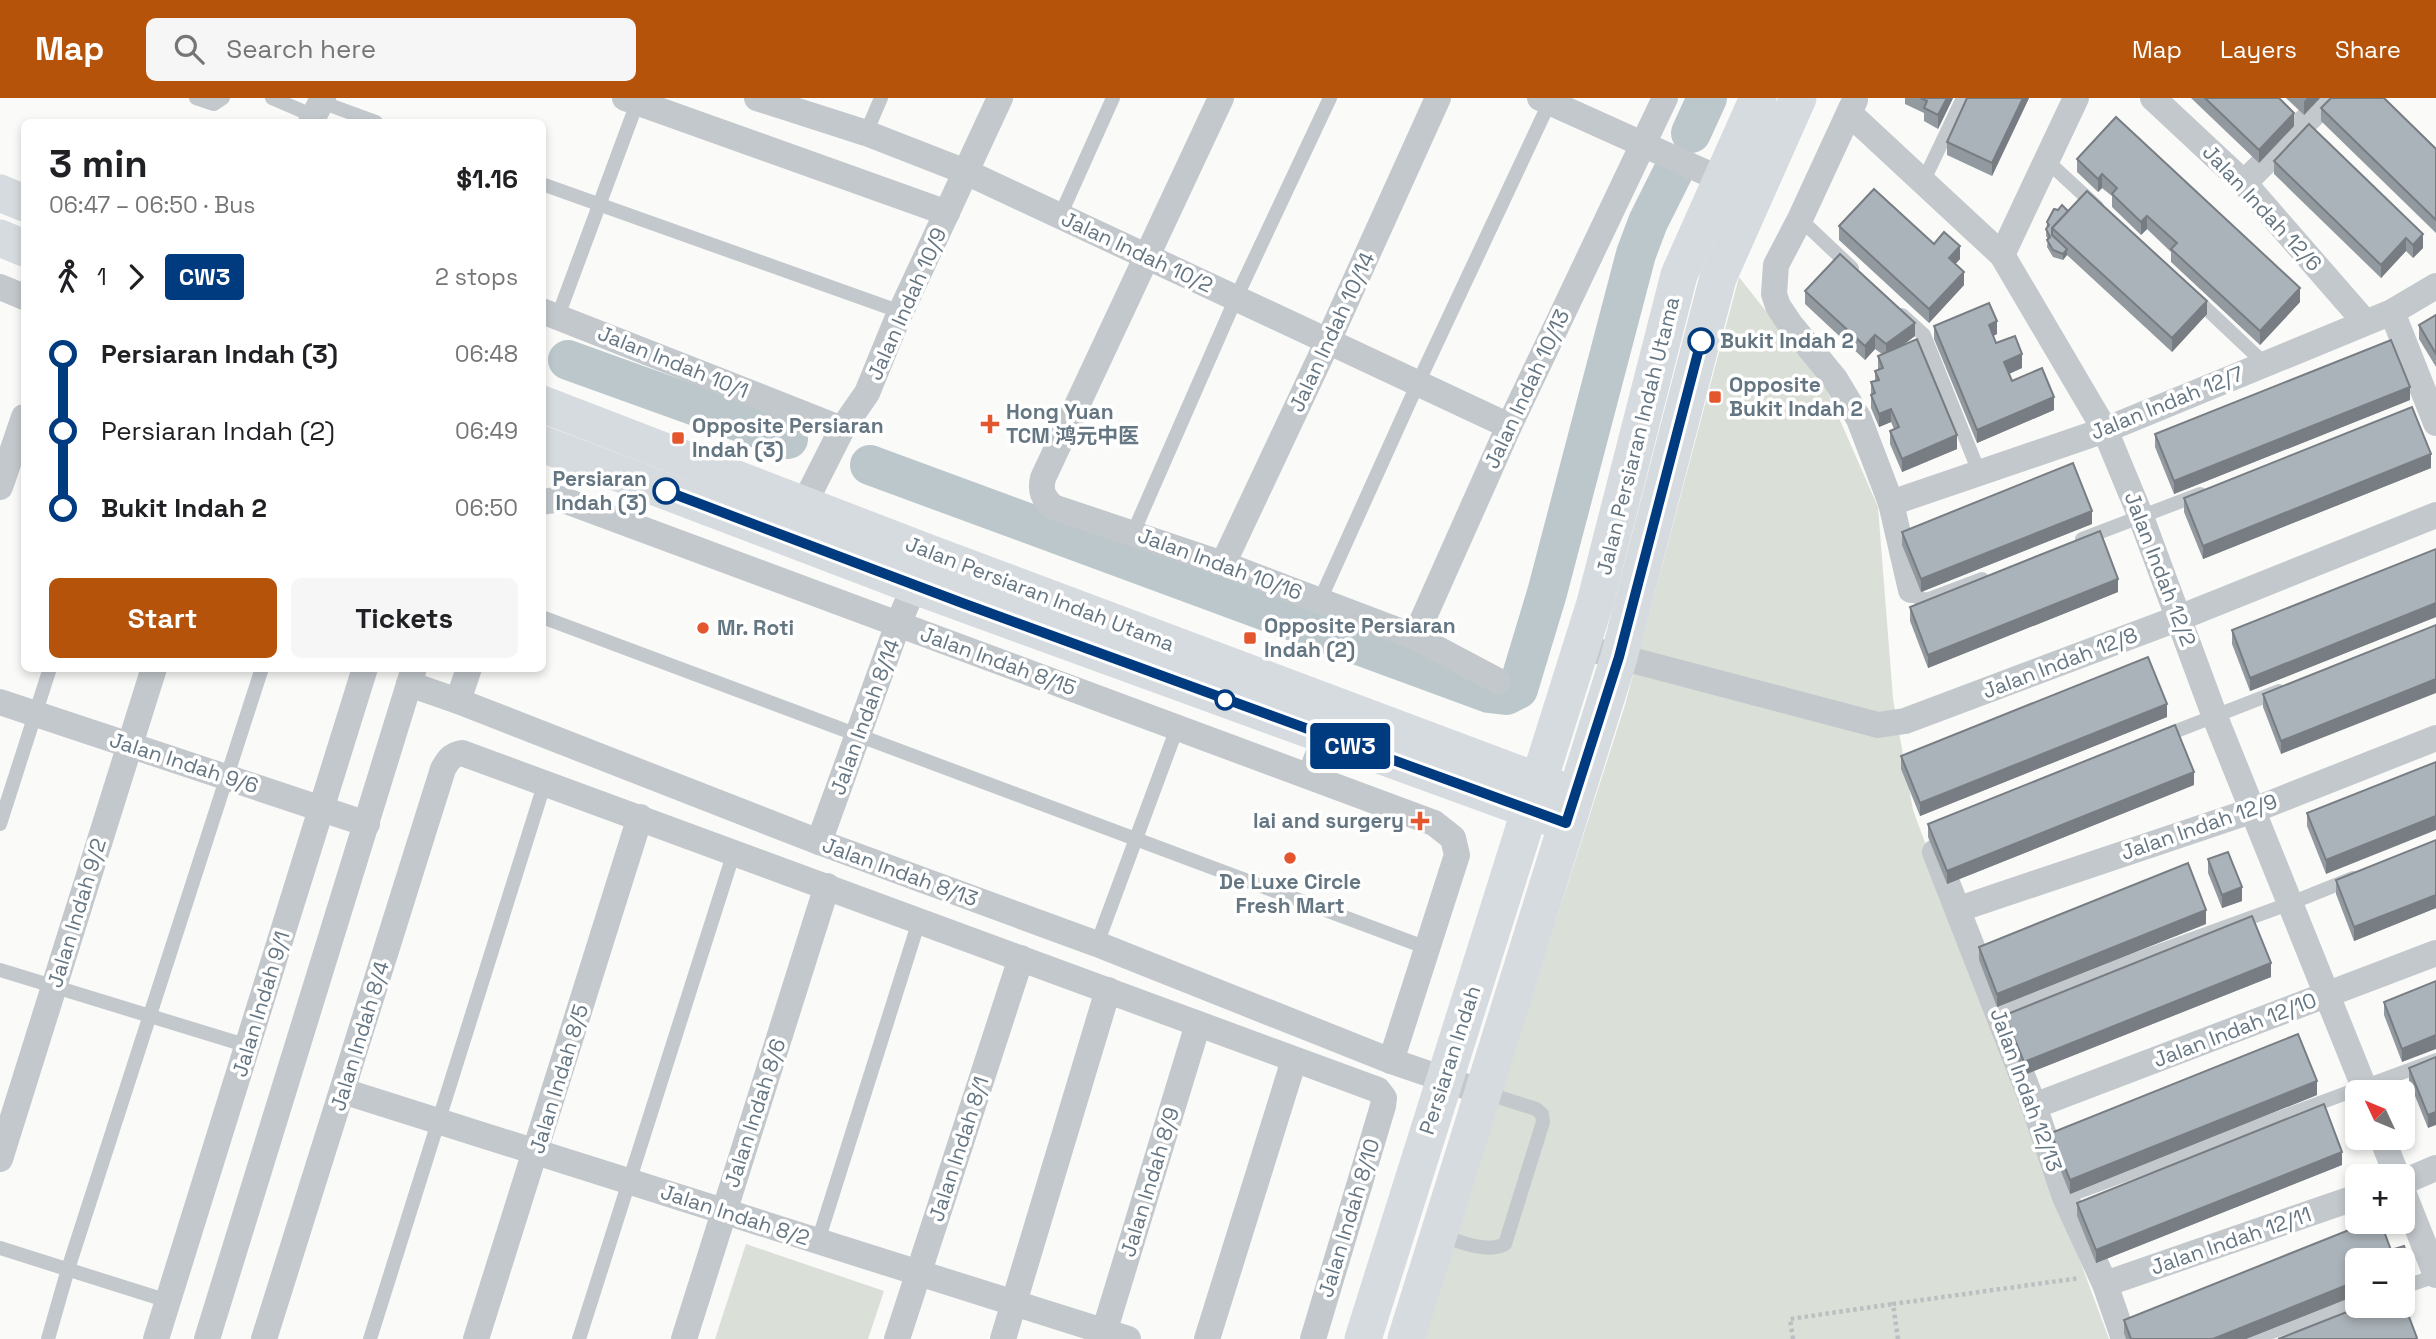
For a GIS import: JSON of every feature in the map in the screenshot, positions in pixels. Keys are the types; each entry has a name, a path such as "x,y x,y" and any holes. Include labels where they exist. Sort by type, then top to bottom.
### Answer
{"main road":[{"name":"Jalan Persiaran Indah Utama","path":"1534,796 1578,660 1679,275 1758,98"},
{"path":"1718,278 1724,229 1720,179 1757,138 1786,98"},
{"name":"Jalan Persiaran Indah Utama","path":"546,406 929,553 1442,762 1571,809 1619,657 1718,278 1797,98"},
{"path":"0,193 21,202"},
{"path":"0,237 21,247"},
{"path":"546,423 575,434 646,445"},
{"name":"Jalan Persiaran Indah Utama","path":"546,445 915,586 1319,735 1442,762"},
{"path":"546,461 641,481"},
{"path":"1442,762 1517,749 1530,741 1541,728 1578,660"},
{"path":"1442,762 1496,826 1500,839 1497,916"},
{"name":"Persiaran Indah","path":"1363,1339 1534,796"},
{"name":"Persiaran Indah","path":"1406,1339 1571,809"}],"street":[{"name":"Jalan Indah 10/9","path":"804,504 842,429 874,397 947,214 1000,98"},
{"path":"1147,257 1220,98"},
{"name":"Jalan Indah 10/14","path":"1223,564 1438,98"},
{"name":"Jalan Indah 10/13","path":"1415,636 1509,426 1665,98"},
{"path":"2002,254 2076,98"},
{"name":"Jalan Indah 12/6","path":"2153,98 2244,183 2365,322"},
{"path":"2244,183 2329,98"},
{"name":"Jalan Indah 10/2","path":"764,99 866,133 966,172 1509,426"},
{"path":"1547,99 1720,179"},
{"path":"634,100 947,214"},
{"path":"1852,105 1776,265 1774,294 1778,306 1790,324 1835,379 1859,419 1892,503 1911,590"},
{"name":"Jalan Indah 12/2","path":"1852,105 1923,183 2002,254 2105,430 2141,517 2215,717 2361,1080"},
{"name":"Jalan Indah 10/16","path":"1147,257 1044,478 1041,488 1044,499 1053,507 1223,564 1415,636 1498,681"},
{"name":"Jalan Indah 12/7","path":"1892,503 2105,430 2392,312 2436,285"},
{"path":"0,287 21,296"},
{"path":"2392,312 2428,410"},
{"name":"Jalan Indah 10/1","path":"550,313 842,429"},
{"path":"0,486 21,426"},
{"name":"Jalan Indah 8/15","path":"552,501 898,624 1434,823 1453,838 1457,855 1427,948"},
{"name":"Jalan Indah 12/8","path":"1619,657 1878,725 1905,721 2179,618 2436,516"},
{"name":"Jalan Indah 8/14","path":"819,842 898,624 929,553"},
{"path":"1578,660 1619,657"},
{"name":"Jalan Indah 9/2","path":"0,1158 152,672"},
{"name":"Jalan Indah 9/1","path":"156,1339 364,672"},
{"path":"458,701 468,672"},
{"path":"207,1339 412,676"},
{"name":"Jalan Indah 8/13","path":"412,676 458,701 819,842 1097,944 1391,1061 1482,1092"},
{"name":"Jalan Indah 9/6","path":"0,702 367,824"},
{"name":"Jalan Indah 12/9","path":"1959,909 2254,810 2436,738"},
{"name":"Jalan Indah 8/4","path":"264,1339 443,769 448,760 462,753 545,782"},
{"path":"545,782 1294,1060 1207,1339"},
{"name":"Jalan Indah 8/5","path":"476,1339 640,817"},
{"name":"Jalan Indah 12/13","path":"1931,840 2034,1106 2092,1281 2124,1339"},
{"name":"Jalan Indah 8/6","path":"684,1339 827,886"},
{"path":"1391,1061 1427,948"},
{"name":"Jalan Indah 12/10","path":"2034,1106 2436,953"},
{"name":"Jalan Indah 8/1","path":"897,1339 1021,958"},
{"path":"1003,1339 1108,990"},
{"name":"Jalan Indah 8/9","path":"1111,1336 1198,1024"},
{"name":"Jalan Indah 8/10","path":"1294,1060 1377,1090 1384,1098 1313,1339"},
{"name":"Jalan Indah 8/2","path":"343,1091 1015,1303 1111,1336"},
{"path":"2415,1176 2436,1168"},
{"name":"Jalan Indah 12/11","path":"2092,1281 2345,1201"},
{"path":"2415,1222 2436,1275"}],"lane":[{"path":"196,98 214,104 223,98"},
{"path":"272,98 361,119"},
{"path":"866,133 881,98"},
{"path":"1060,216 1113,98"},
{"path":"1133,533 1236,298 1330,98"},
{"path":"1923,183 1963,98"},
{"path":"1320,600 1547,99"},
{"path":"550,313 600,205 634,100"},
{"path":"2046,160 2106,215"},
{"path":"546,185 903,321"},
{"path":"1800,219 1867,282"},
{"path":"2185,289 2264,363"},
{"path":"1895,308 1924,335 1979,472"},
{"path":"2066,546 2219,486"},
{"path":"1911,590 1915,597 1929,599 1991,575"},
{"path":"546,619 1427,948"},
{"path":"0,824 49,672"},
{"path":"48,1339 68,1269 261,672"},
{"path":"2152,741 2293,686"},
{"path":"1097,944 1177,727"},
{"path":"1304,775 1319,735"},
{"path":"370,1339 545,782"},
{"path":"579,1339 734,852"},
{"path":"1997,1010 2291,903 2363,874"},
{"path":"818,1241 919,921"},
{"path":"0,970 248,1046"},
{"path":"2389,1080 2436,1060"},
{"path":"1440,1235 1476,1246 1497,1248 1505,1244 1543,1122 1542,1114 1536,1109 1482,1092"},
{"path":"2066,1197 2345,1097"},
{"path":"0,1248 168,1301"},
{"path":"2415,1283 2436,1275"},
{"path":"2252,1339 2345,1307"}],"path":[{"path":"1794,1339 1790,1320 1893,1304 2092,1281"},
{"path":"1893,1304 1898,1339"}],"shaded area":[{"path":"1739,277 1825,386 1878,507 1893,699 1913,810 2109,1339 1422,1339 1625,705"},
{"path":"746,1244 884,1291 868,1339 715,1339"}],"building":[{"path":"1921,98 1947,98 1938,115 1924,108 1927,101"},
{"path":"1967,98 2023,98 1992,163 1947,142"},
{"path":"2205,98 2279,98 2294,113 2259,150"},
{"path":"2331,98 2384,98 2436,149 2436,220 2321,108"},
{"path":"2116,117 2300,288 2260,331 2171,249 2177,243 2147,216 2141,222 2112,194 2117,188 2102,174 2098,179 2077,159"},
{"path":"2309,124 2423,234 2413,245 2406,238 2381,265 2274,161"},
{"path":"1874,189 1934,244 1944,232 1960,246 1949,258 1964,272 1929,309 1839,226"},
{"path":"2087,191 2207,301 2172,338 2052,228"},
{"path":"2062,205 2068,211 2052,228 2052,235 2067,249 2063,254 2053,250 2047,240 2050,237 2046,229 2054,209 2058,210"},
{"path":"1840,254 1915,323 1886,344 1875,335 1865,346 1805,291"},
{"path":"1989,303 1997,321 1989,325 1996,343 2015,336 2022,354 2004,362 2012,381 2042,368 2054,397 1977,430 1934,326"},
{"path":"2436,315 2436,354 2419,325"},
{"path":"1917,339 1957,435 1902,459 1890,431 1899,427 1891,409 1879,414 1871,395 1875,393 1871,382 1879,380 1875,371 1883,368 1878,356"},
{"path":"2391,340 2410,387 2174,481 2155,434"},
{"path":"2412,407 2431,454 2203,546 2184,498"},
{"path":"2073,463 2092,511 1921,579 1902,532"},
{"path":"2100,531 2118,579 1928,655 1910,607"},
{"path":"2436,549 2436,603 2250,678 2232,630"},
{"path":"2436,625 2436,679 2281,741 2263,694"},
{"path":"2148,657 2167,704 1920,803 1901,756"},
{"path":"2175,725 2194,772 1947,871 1928,824"},
{"path":"2436,762 2436,816 2326,860 2307,813"},
{"path":"2436,840 2436,895 2354,927 2336,880"},
{"path":"2228,852 2242,887 2222,895 2208,859"},
{"path":"2188,863 2206,910 1997,994 1979,947"},
{"path":"2252,916 2271,963 2024,1062 2005,1015"},
{"path":"2436,981 2436,1035 2402,1049 2384,1002"},
{"path":"2298,1034 2317,1081 2070,1180 2051,1133"},
{"path":"2436,1057 2436,1112 2428,1115 2409,1068"},
{"path":"2324,1104 2342,1152 2096,1250 2077,1203"},
{"path":"2345,1232 2345,1234 2385,1234 2390,1248 2345,1248 2345,1286 2213,1339 2131,1339 2124,1320"},
{"path":"2345,1313 2345,1318 2409,1318 2417,1338 2415,1339 2278,1339"}],"waterway":[{"path":"1691,133 1707,98"},
{"path":"870,465 1489,693 1506,695 1518,689 1547,593 1636,254 1648,222 1673,172"},
{"path":"568,360 788,439"}],"bus line":[{"name":"CW3","path":"666,491 1319,735 1566,823 1619,657 1701,341"}],"place":[{"name":"Bukit Indah 2","path":"1701,341"},
{"name":"Opposite Bukit Indah 2","path":"1715,397"},
{"name":"Hong Yuan TCM 鸿元中医","path":"990,424"},
{"name":"Opposite Persiaran Indah (3)","path":"678,438"},
{"name":"Persiaran Indah (3)","path":"666,491"},
{"name":"Mr. Roti","path":"703,628"},
{"name":"Opposite Persiaran Indah (2)","path":"1250,638"},
{"name":"lai and surgery","path":"1420,821"},
{"name":"De Luxe Circle Fresh Mart","path":"1290,858"}]}
